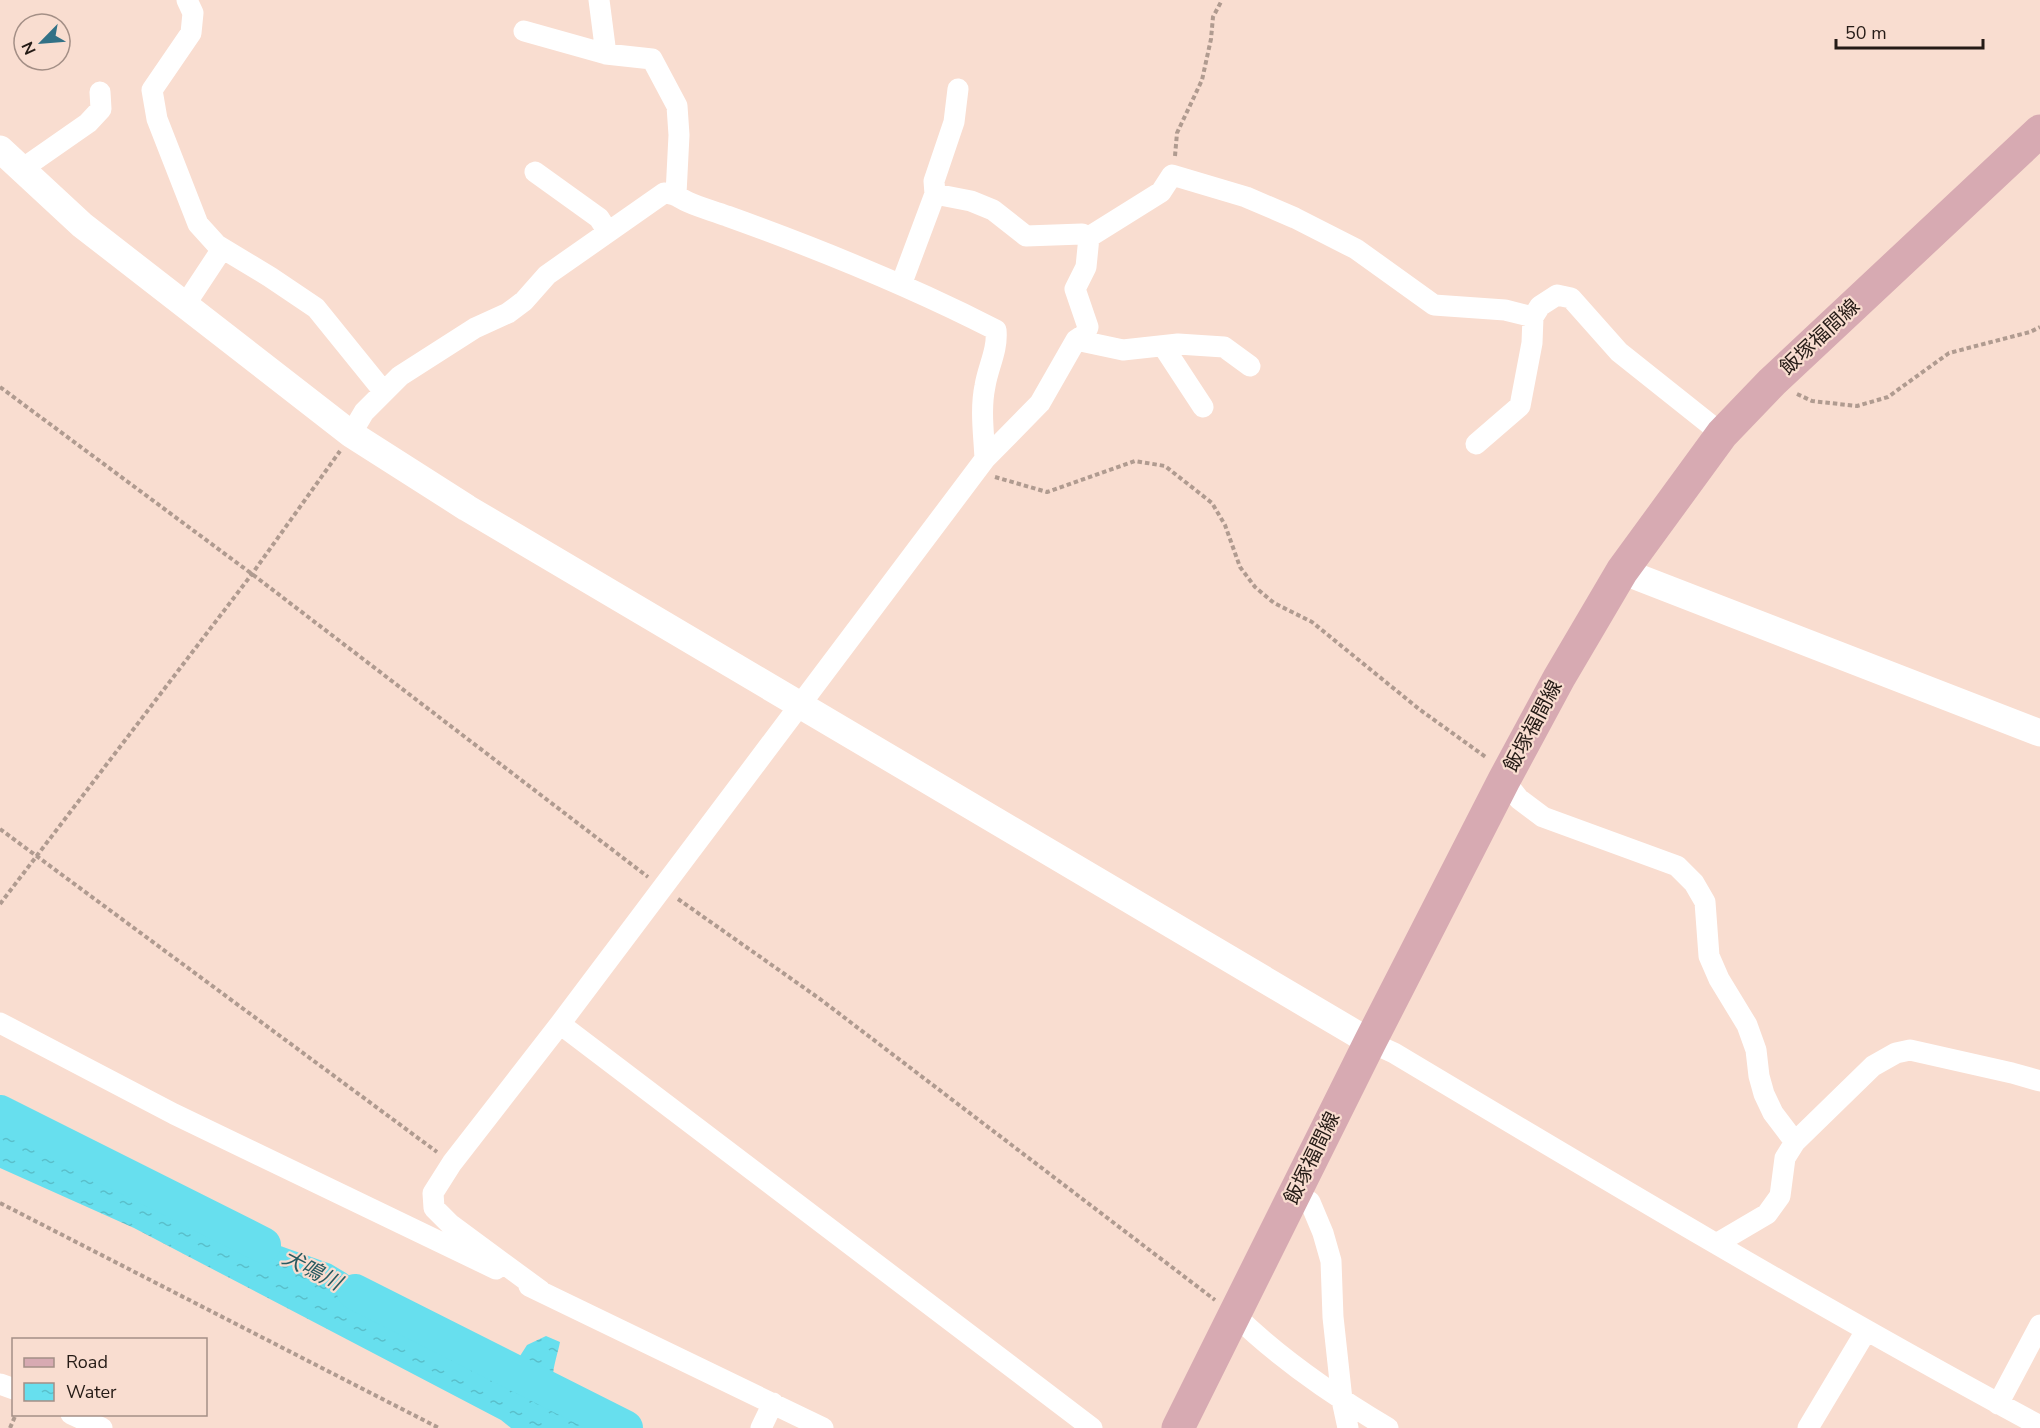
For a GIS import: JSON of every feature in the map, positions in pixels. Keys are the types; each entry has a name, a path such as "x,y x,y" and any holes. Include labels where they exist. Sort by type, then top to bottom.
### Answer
{"main road":[{"name":"飯塚福間線","path":"1178,1428 1370,1042 1504,780 1559,678 1622,571 1722,434 1772,382 2040,131"}],"street":[{"path":"187,0 193,13 191,33 152,90 157,119 198,224 222,249 270,277 316,308 384,392"},
{"path":"599,0 606,54"},
{"path":"524,30 606,54 652,59 676,106 679,135 676,194"},
{"path":"901,285 935,194 934,181 954,122 958,89"},
{"path":"22,169 88,123 101,110 100,92"},
{"path":"0,149 82,225 351,434 467,508 1716,1244 2040,1426"},
{"path":"535,172 599,218 608,232"},
{"path":"1089,237 1161,192 1172,175 1246,197 1295,218 1356,249 1434,305 1504,310 1533,317"},
{"path":"351,434 364,412 400,376 475,328 508,314 524,301 547,276 664,193 676,194 686,201 901,285 996,330 997,340 985,387 980,465"},
{"path":"935,194 971,201 993,210 1026,236 1082,234 1089,237"},
{"path":"541,1292 450,1224 434,1208 433,1193 452,1163 560,1024 980,465 1040,403 1076,340 1085,334 1088,327 1075,289 1086,267 1089,237"},
{"path":"185,305 222,249"},
{"path":"1476,444 1520,406 1532,343 1533,317 1540,306 1557,295 1571,298 1619,352 1722,434"},
{"path":"1076,340 1123,350 1178,344 1224,347 1250,366"},
{"path":"1162,346 1203,406"},
{"path":"1622,571 2040,733"},
{"path":"1504,780 1519,799 1543,816 1677,866 1694,884 1705,902 1709,956 1712,964 1747,1025 1756,1050 1764,1094 1773,1113 1795,1142"},
{"path":"0,1023 174,1114 823,1428"},
{"path":"560,1024 1092,1428"},
{"path":"1716,1244 1767,1214 1780,1196 1785,1158 1795,1142 1873,1066 1896,1053 1910,1050 2040,1082"},
{"path":"1295,1192 1310,1202 1323,1233 1331,1261 1333,1317 1342,1400 1348,1428"},
{"path":"1233,1318 1342,1400 1388,1428"},
{"path":"1998,1404 2040,1325"},
{"path":"1808,1428 1866,1330"},
{"path":"760,1428 773,1403"},
{"path":"75,1416 102,1428"}],"path":[{"path":"1172,175 1177,133 1202,80 1211,39 1213,17 1222,0"},
{"path":"1772,382 1812,400 1857,406 1888,397 1949,353 2030,332 2040,327"},
{"path":"0,387 252,574 662,887 820,999 1233,1318"},
{"path":"0,904 252,574 351,434"},
{"path":"980,465 1047,492 1135,461 1165,466 1212,503 1225,525 1240,567 1255,587 1274,603 1312,622 1419,709 1496,765 1504,780"},
{"path":"0,829 452,1163"},
{"path":"0,1203 439,1428"}],"water":[{"path":"0,1117 143,1191 331,1264 414,1325 510,1359 520,1356 527,1345 546,1336 560,1342 553,1380 561,1396 578,1410 614,1428 511,1428 501,1420 134,1228 0,1168"}],"waterway":[{"name":"犬鳴川","path":"0,1113 263,1245"},
{"name":"犬鳴川","path":"355,1292 625,1428"}]}
